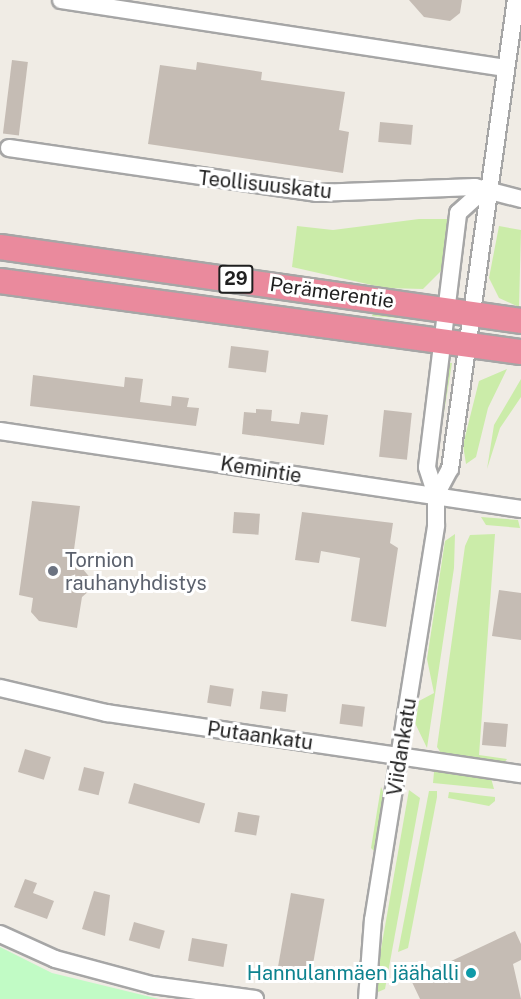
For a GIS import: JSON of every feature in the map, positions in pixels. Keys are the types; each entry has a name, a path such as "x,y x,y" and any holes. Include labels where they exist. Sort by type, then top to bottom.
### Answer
{"highway":[{"name":"Perämerentie","path":"0,247 470,328 521,351"},
{"name":"Perämerentie","path":"0,280 444,324"},
{"name":"Perämerentie","path":"470,328 521,321"}],"street":[{"path":"61,0 506,68"},
{"name":"Viidankatu","path":"366,999 373,920 401,756 436,495 450,469 470,328 485,189 516,0"},
{"name":"Teollisuuskatu","path":"9,148 316,193 485,189 521,199"},
{"name":"Viidankatu","path":"436,495 427,467 458,213 485,189"},
{"name":"Kemintie","path":"0,431 521,509"},
{"name":"Putaankatu","path":"0,688 107,713 521,774"},
{"path":"0,934 55,959 152,985 255,999"}],"green space":[{"path":"419,219 450,219 441,271 423,289 385,288 292,267 297,226 333,230"},
{"path":"499,226 521,230 519,307 499,298 489,278"},
{"path":"374,310 421,317 424,320 372,316"},
{"path":"447,363 452,363 436,462 434,460"},
{"path":"507,369 488,408 476,457 466,464 463,445 479,381"},
{"path":"521,379 521,397 500,428 487,469 494,425"},
{"path":"481,517 518,520 520,528 486,525"},
{"path":"455,534 454,568 427,748 415,723 419,701 434,693 427,659 445,541"},
{"path":"495,534 479,755 507,759 504,763 441,753 437,747 465,546 470,535"},
{"path":"443,771 491,778 494,789 433,783 434,772"},
{"path":"381,787 385,796 376,853 371,848"},
{"path":"409,790 420,798 385,989 378,992 378,966"},
{"path":"429,791 437,791 437,797 408,948 398,952"},
{"path":"449,792 495,797 495,801 489,806 448,798"},
{"path":"0,947 52,973 159,999 0,999"}],"building":[{"path":"409,0 462,0 460,13 450,21 424,17"},
{"path":"12,60 28,62 19,135 3,133"},
{"path":"197,62 262,72 261,80 345,92 339,130 349,132 343,173 148,144 160,65 196,70"},
{"path":"380,122 413,125 411,145 378,142"},
{"path":"231,346 269,351 266,372 228,368"},
{"path":"33,375 124,387 125,377 143,379 140,402 171,406 172,396 189,398 187,407 199,408 196,426 30,406"},
{"path":"256,409 272,410 271,421 299,424 301,412 328,415 324,445 242,434 244,412 256,413"},
{"path":"384,410 412,413 407,460 379,457"},
{"name":"Tornion rauhanyhdistys","path":"32,501 80,506 73,557 96,585 82,597 77,628 39,621 31,612 33,598 19,595"},
{"path":"234,512 260,514 258,535 233,533"},
{"path":"302,512 393,523 390,543 398,548 386,627 351,621 360,558 321,551 319,563 295,560"},
{"path":"499,590 521,593 521,640 492,636"},
{"path":"210,685 234,689 231,707 207,703"},
{"path":"262,691 288,694 286,712 260,709"},
{"path":"342,704 365,707 362,727 340,724"},
{"path":"484,722 508,724 506,747 482,745"},
{"path":"25,749 51,757 44,780 18,772"},
{"path":"84,767 104,772 99,795 78,790"},
{"path":"134,783 205,803 199,824 128,803"},
{"path":"238,812 260,816 256,836 235,832"},
{"path":"25,879 37,883 33,893 54,901 47,919 14,907"},
{"path":"94,891 110,895 105,936 82,929"},
{"path":"291,893 324,899 310,983 276,977"},
{"path":"134,922 165,931 160,949 129,940"},
{"name":"Hannulanmäen jäähalli","path":"515,931 521,944 521,960 513,964 521,999 420,999 411,980"},
{"path":"192,938 227,944 223,967 188,961"}],"place":[{"name":"Tornion rauhanyhdistys","path":"53,571"},
{"name":"Hannulanmäen jäähalli","path":"471,973"}]}
